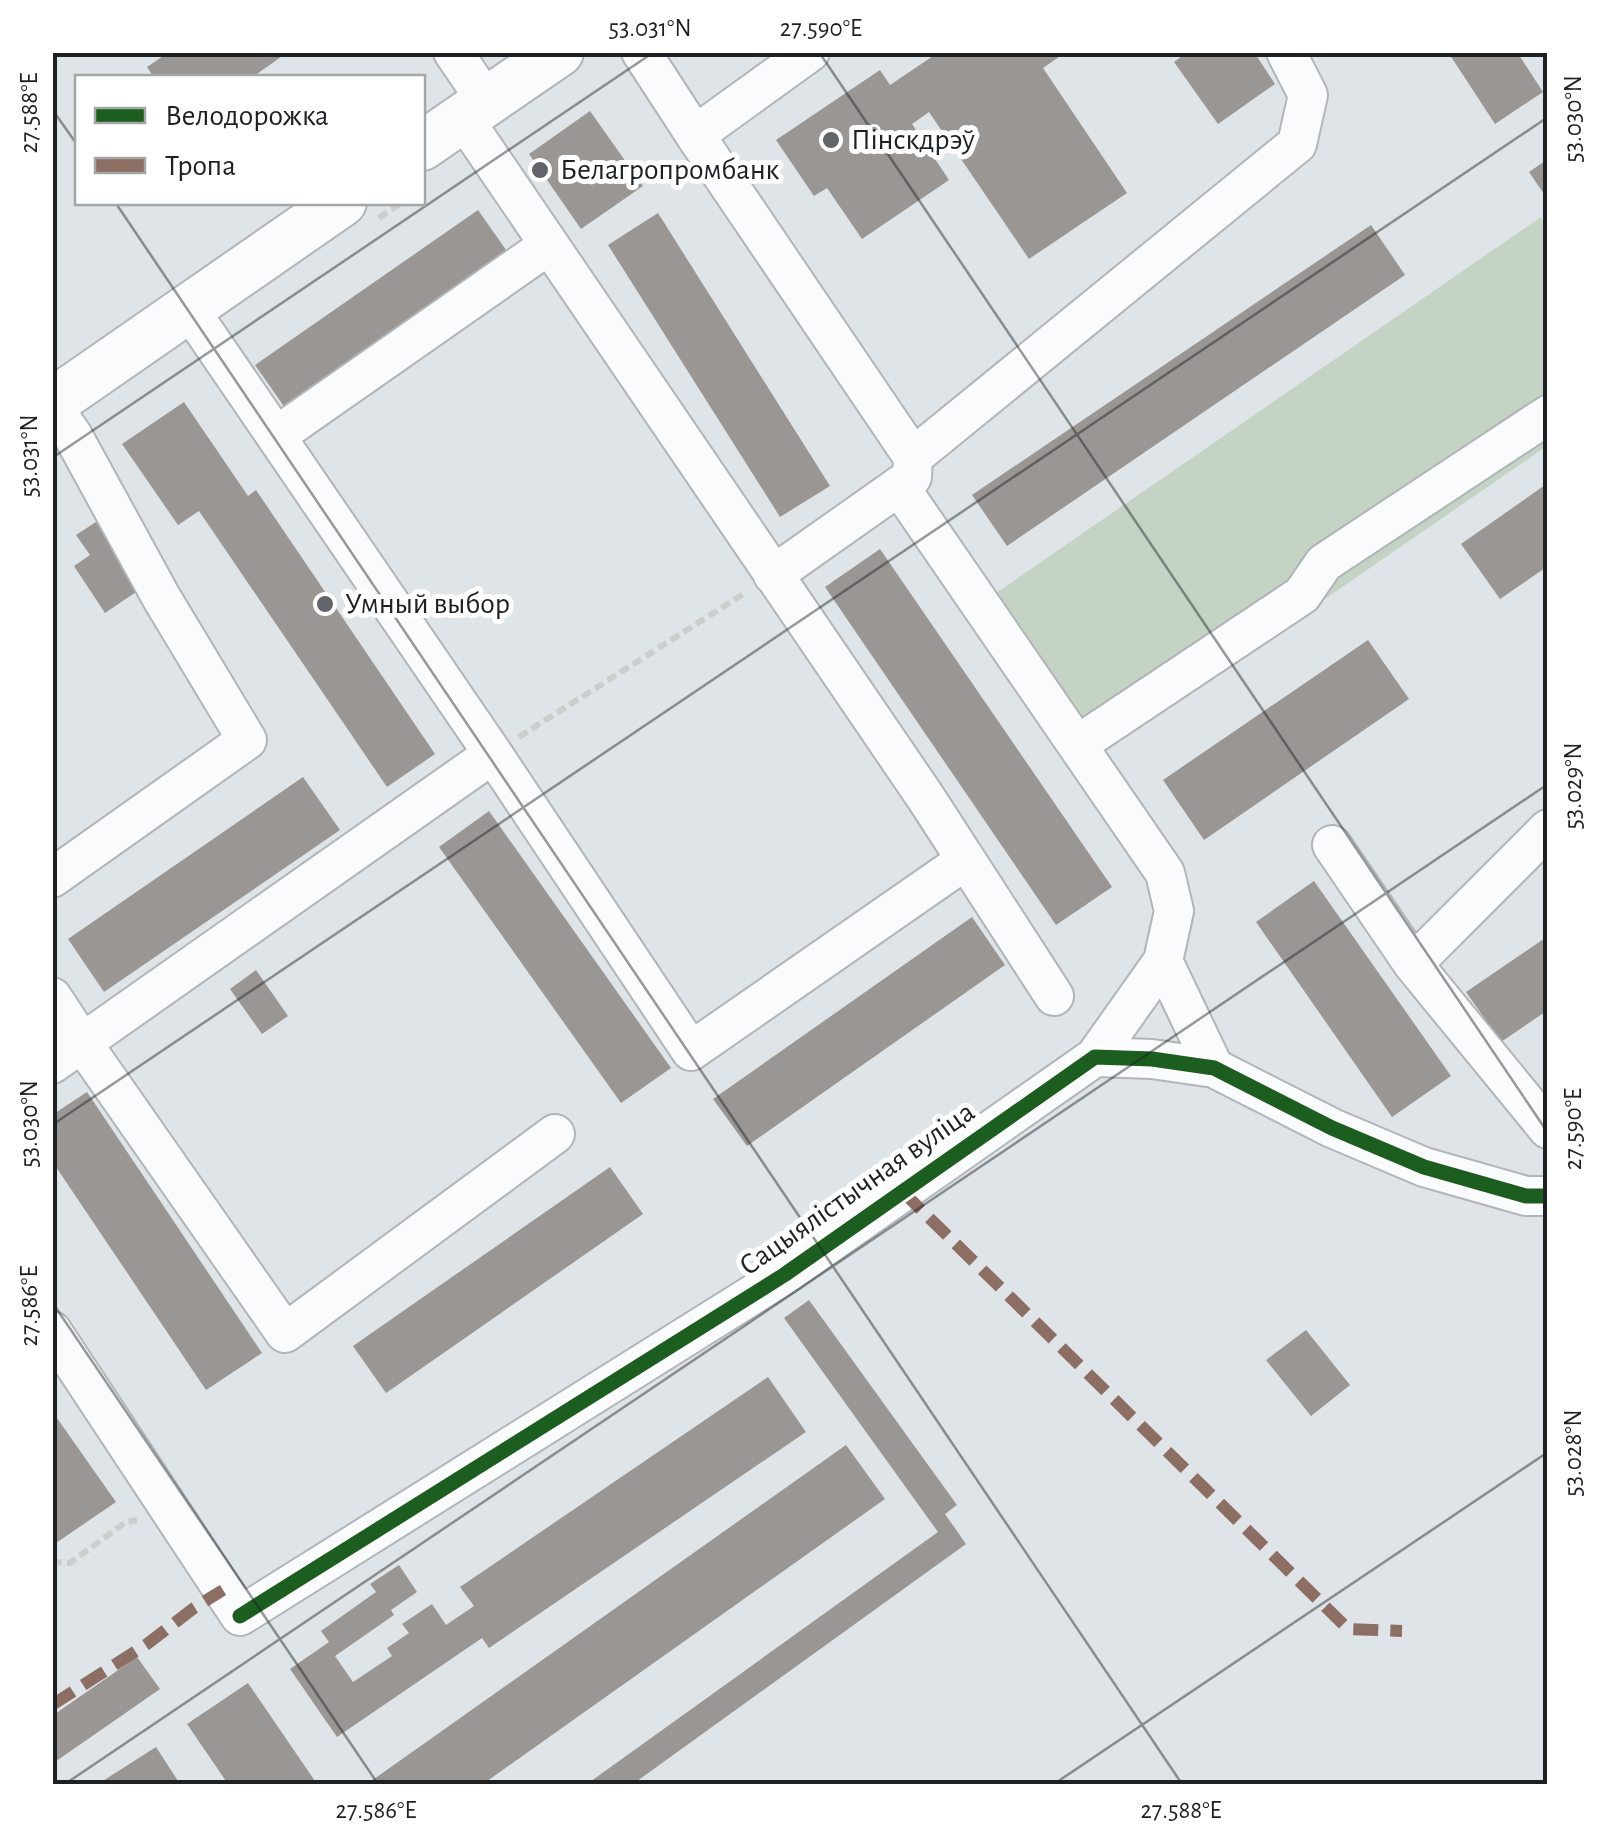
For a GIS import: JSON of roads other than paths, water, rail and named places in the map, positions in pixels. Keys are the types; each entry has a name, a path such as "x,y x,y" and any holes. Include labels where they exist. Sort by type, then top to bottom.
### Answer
{"main road":[{"path":"425,144 559,52"},
{"path":"52,404 338,205"}],"street":[{"path":"453,52 475,110 549,245 1054,996"},
{"path":"640,52 1077,745 1165,873 1174,910 1163,962 1214,1068"},
{"path":"695,135 810,52"},
{"path":"773,575 906,472 1297,144 1308,94 1286,52"},
{"path":"276,436 549,245"},
{"path":"189,309 691,1051 966,860"},
{"path":"52,404 247,740 52,878"},
{"path":"1077,745 1302,594 1324,563 1548,415"},
{"path":"68,1054 492,754"},
{"path":"1413,964 1548,829"},
{"path":"1332,845 1413,964 1548,1130"},
{"name":"Сацыялістычная вуліца","path":"52,1330 240,1616 784,1275 1096,1057 1163,962"},
{"path":"52,996 68,1054 285,1333 555,1134"},
{"path":"1096,1057 1152,1059 1214,1068 1332,1128 1424,1168 1526,1196 1548,1196"}],"place":[{"name":"Пінскдрэў","path":"831,140"},
{"name":"Белагропромбанк","path":"540,170"},
{"name":"Умный выбор","path":"325,604"}]}
